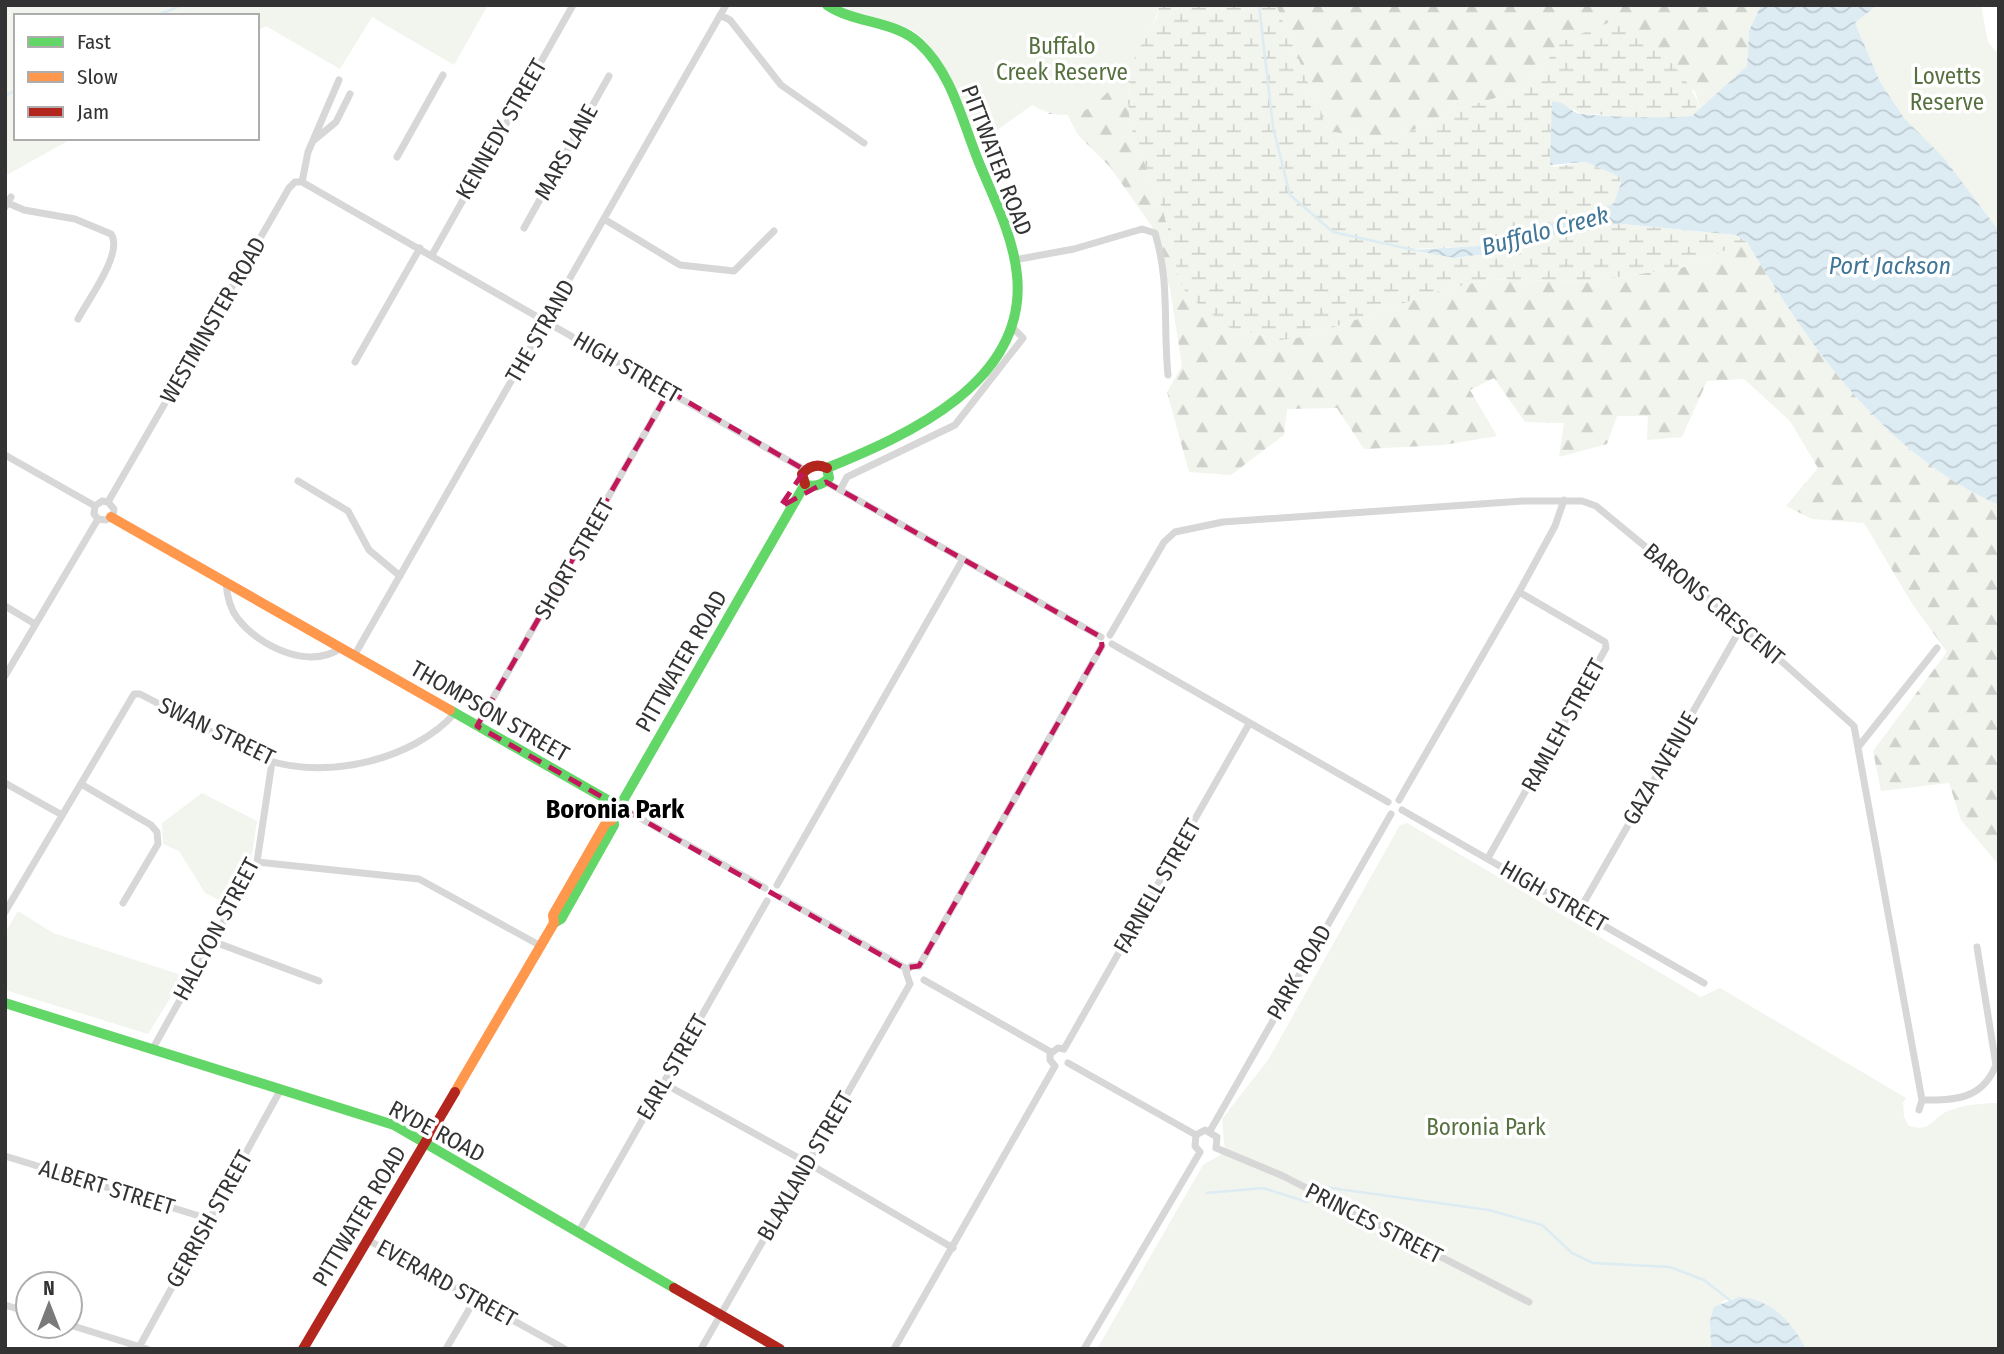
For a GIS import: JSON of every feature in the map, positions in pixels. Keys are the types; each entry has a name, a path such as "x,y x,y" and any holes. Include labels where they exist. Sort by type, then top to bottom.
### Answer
{"main road":[{"name":"PITTWATER ROAD","path":"827,5 851,19 907,34 930,57 947,85 1005,223 1018,291 1013,328 996,356 947,409 911,432 827,468"},
{"path":"819,465 827,468 829,478 826,482 812,486 805,484 802,474 805,470 819,465"},
{"name":"PITTWATER ROAD","path":"303,1349 554,923 564,915 614,825 611,821 805,484"},
{"name":"THOMPSON STREET","path":"111,517 620,807"},
{"name":"RYDE ROAD","path":"5,1003 394,1125 780,1349"}],"street":[{"name":"KENNEDY STREET","path":"432,255 573,5"},
{"name":"THE STRAND","path":"354,656 726,5"},
{"path":"720,15 730,20 781,85 864,143"},
{"path":"397,157 443,75"},
{"name":"MARS LANE","path":"524,228 609,76"},
{"path":"302,182 312,141 339,80"},
{"path":"312,141 336,122 350,94"},
{"name":"WESTMINSTER ROAD","path":"108,502 289,188 295,182 302,182"},
{"name":"HIGH STREET","path":"302,182 805,470"},
{"path":"8,202 24,210 75,219 111,233 115,239 113,255 78,319"},
{"path":"604,219 680,265 734,271 774,231"},
{"path":"1014,260 1074,249 1142,229 1155,233 1162,257 1168,302 1164,342 1168,375"},
{"path":"355,362 419,248"},
{"path":"840,490 847,477 956,425 1023,338 1013,328"},
{"name":"SHORT STREET","path":"477,726 669,391"},
{"path":"5,455 95,506"},
{"path":"298,481 348,511 369,550 400,576"},
{"path":"826,482 1101,637 1110,635 1112,644"},
{"path":"1388,802 1391,814 1399,814 1402,810 1399,800 1519,592 1555,526 1564,500"},
{"name":"BARONS CRESCENT","path":"1110,635 1164,541 1175,532 1223,522 1564,500 1596,506 1742,626 1847,718 1856,730 1922,1100 1919,1110"},
{"path":"99,502 108,502 114,509 111,517 103,521 98,519 94,514 95,506 99,502"},
{"path":"5,676 98,519"},
{"path":"963,559 777,886 780,897 907,969 919,966 1102,646 1101,637"},
{"path":"226,583 228,597 237,618 267,644 309,660 332,654 341,648"},
{"name":"RAMLEH STREET","path":"1488,858 1606,648 1605,642 1519,592"},
{"path":"5,606 35,624"},
{"name":"GAZA AVENUE","path":"1579,911 1742,626"},
{"path":"1102,646 1112,644 1388,802 1399,800"},
{"path":"1859,746 1937,648"},
{"name":"SWAN STREET","path":"5,912 134,694 140,694 272,762 334,766 386,755 426,738 455,713"},
{"name":"FARNELL STREET","path":"1064,1049 1250,724"},
{"name":"HALCYON STREET","path":"152,1050 257,862 272,762"},
{"path":"5,783 62,815"},
{"path":"81,784 151,825 157,832 158,844 123,903"},
{"path":"620,807 765,887"},
{"name":"HIGH STREET","path":"1402,810 1704,983"},
{"name":"PARK ROAD","path":"1210,1131 1391,814"},
{"path":"257,862 419,879 541,946"},
{"path":"777,886 769,884 765,887 763,896 767,901 773,902 780,897"},
{"name":"EARL STREET","path":"578,1233 767,901"},
{"path":"212,941 319,981"},
{"path":"1922,1100 1957,1100 1976,1093 1990,1079 1996,1065 1977,947"},
{"path":"907,969 905,977 910,984 918,985 924,980 925,972 919,966"},
{"path":"924,980 1051,1052"},
{"name":"BLAXLAND STREET","path":"701,1349 910,984"},
{"path":"1051,1052 1058,1048 1064,1049 1069,1054 1068,1063"},
{"path":"1051,1052 1050,1060 1055,1066"},
{"path":"1055,1066 1068,1063"},
{"path":"1068,1063 1196,1135 1210,1131 1217,1137 1216,1148 1210,1153 1200,1152 1195,1146 1196,1135"},
{"path":"894,1349 1055,1066"},
{"path":"663,1083 953,1248"},
{"name":"GERRISH STREET","path":"141,1348 281,1089"},
{"name":"PRINCES STREET","path":"1216,1148 1283,1176 1529,1302"},
{"path":"1084,1349 1200,1152"},
{"name":"ALBERT STREET","path":"5,1156 209,1219"},
{"name":"EVERARD STREET","path":"366,1239 565,1349"},
{"path":"446,1349 475,1299"},
{"path":"84,1330 141,1348"}],"highlighted area":[{"path":"669,391 805,470 780,507 826,482 1101,637 1102,646 919,966 904,968 477,726"}],"green space":[{"path":"5,5 488,5 454,65 372,17 340,69 266,26 259,30 259,14 14,14 14,140 69,140 5,176"},
{"name":"Buffalo Creek Reserve","path":"833,5 1159,5 1152,27 1132,59 1113,86 1091,107 1079,113 1065,115 1049,113 1032,105 979,143 949,75 927,43 915,32 900,25 856,16"},
{"path":"1159,5 1130,77 1128,102 1131,128 1164,213 1179,279 1230,328 1281,340 1308,336 1442,290 1490,279 1583,282 1681,268 1747,242 1796,320 1853,393 1885,427 1920,457 1958,483 1999,505 1999,865 1961,820 1949,783 1881,791 1873,751 1947,652 1913,605 1864,523 1812,519 1786,506 1818,468 1790,421 1744,379 1707,381 1682,437 1647,440 1648,416 1617,416 1607,444 1559,457 1564,423 1525,422 1494,378 1470,390 1497,436 1443,445 1364,449 1337,408 1287,409 1284,435 1231,475 1189,472 1167,392 1182,366 1170,289 1153,241 1153,228 1110,167 1078,135 1067,114 1048,114"},
{"path":"1159,5 1276,5 1328,131 1389,142 1456,109 1525,90 1561,42 1615,20 1641,36 1667,58 1688,84 1701,111 1688,117 1658,121 1581,114 1573,109 1550,161 1553,167 1586,162 1620,177 1621,183 1614,203 1590,214 1564,216 1532,233 1504,241 1477,246 1415,249 1455,258 1504,251 1576,227 1622,224 1736,235 1747,242 1681,268 1583,282 1490,279 1442,290 1308,336 1281,340 1230,328 1187,295 1179,279 1164,213 1131,128 1128,102 1130,77 1135,56 1157,17"},
{"path":"1276,5 1761,5 1749,31 1747,66 1701,111 1695,91 1561,42 1525,90 1456,109 1389,142 1328,131"},
{"name":"Lovetts Reserve","path":"1877,5 1981,5 1988,42 1999,55 1999,231 1944,158 1904,118 1880,82 1855,23"},
{"path":"202,793 257,821 251,860 225,903 205,893 179,851 163,844 162,823"},
{"name":"Boronia Park","path":"1407,823 1701,997 1720,988 1906,1098 1903,1102 1904,1117 1909,1126 1928,1126 1948,1111 1960,1107 1999,1103 1999,1349 1806,1349 1791,1327 1772,1309 1762,1303 1737,1299 1723,1301 1710,1321 1711,1349 1097,1349 1203,1165 1225,1152 1222,1119 1268,1060 1400,825"},
{"path":"18,911 53,933 184,976 148,1034 5,990 5,933"}],"water":[{"name":"Port Jackson","path":"1761,5 1877,5 1855,23 1880,82 1904,118 1944,158 1999,231 1999,505 1958,483 1920,457 1885,427 1824,357 1796,320 1747,242 1736,235 1622,224 1576,227 1504,251 1455,258 1413,250 1477,246 1504,241 1532,233 1564,216 1590,214 1614,203 1621,183 1620,177 1586,162 1550,165 1552,102 1560,103 1581,114 1692,116 1747,66 1749,31"},
{"path":"1739,1297 1771,1307 1787,1321 1806,1349 1711,1349 1710,1321 1714,1307"}],"waterway":[{"name":"Buffalo Creek","path":"161,14 182,5"},
{"name":"Buffalo Creek","path":"1259,5 1273,127 1290,195 1333,232 1414,250"},
{"name":"Buffalo Creek","path":"5,96 14,91"},
{"path":"1324,1187 1489,1210 1542,1225 1572,1253 1593,1263 1670,1267 1704,1280 1731,1301"},
{"path":"1207,1193 1263,1188 1307,1202"}],"traffic: fast":[{"path":"827,5 850,16 898,30 919,43 931,56 949,85 1003,219 1012,246 1017,275 1015,313 1003,346 983,374 956,399 926,421 827,468"},
{"path":"805,484 815,486 824,482 829,478 827,468"},
{"path":"554,923 561,919 614,825 613,818 805,484"},
{"path":"450,710 620,807"},
{"path":"5,1003 394,1125 674,1288"}],"traffic: slow":[{"path":"111,517 450,710"},
{"path":"455,1092 554,923 553,915 607,821 611,821"}],"traffic: jam":[{"path":"805,484 802,474 807,469 813,466 827,468"},
{"path":"303,1349 455,1092"},
{"path":"674,1288 780,1349"}],"district":[{"name":"Boronia Park","path":"615,809"}]}
